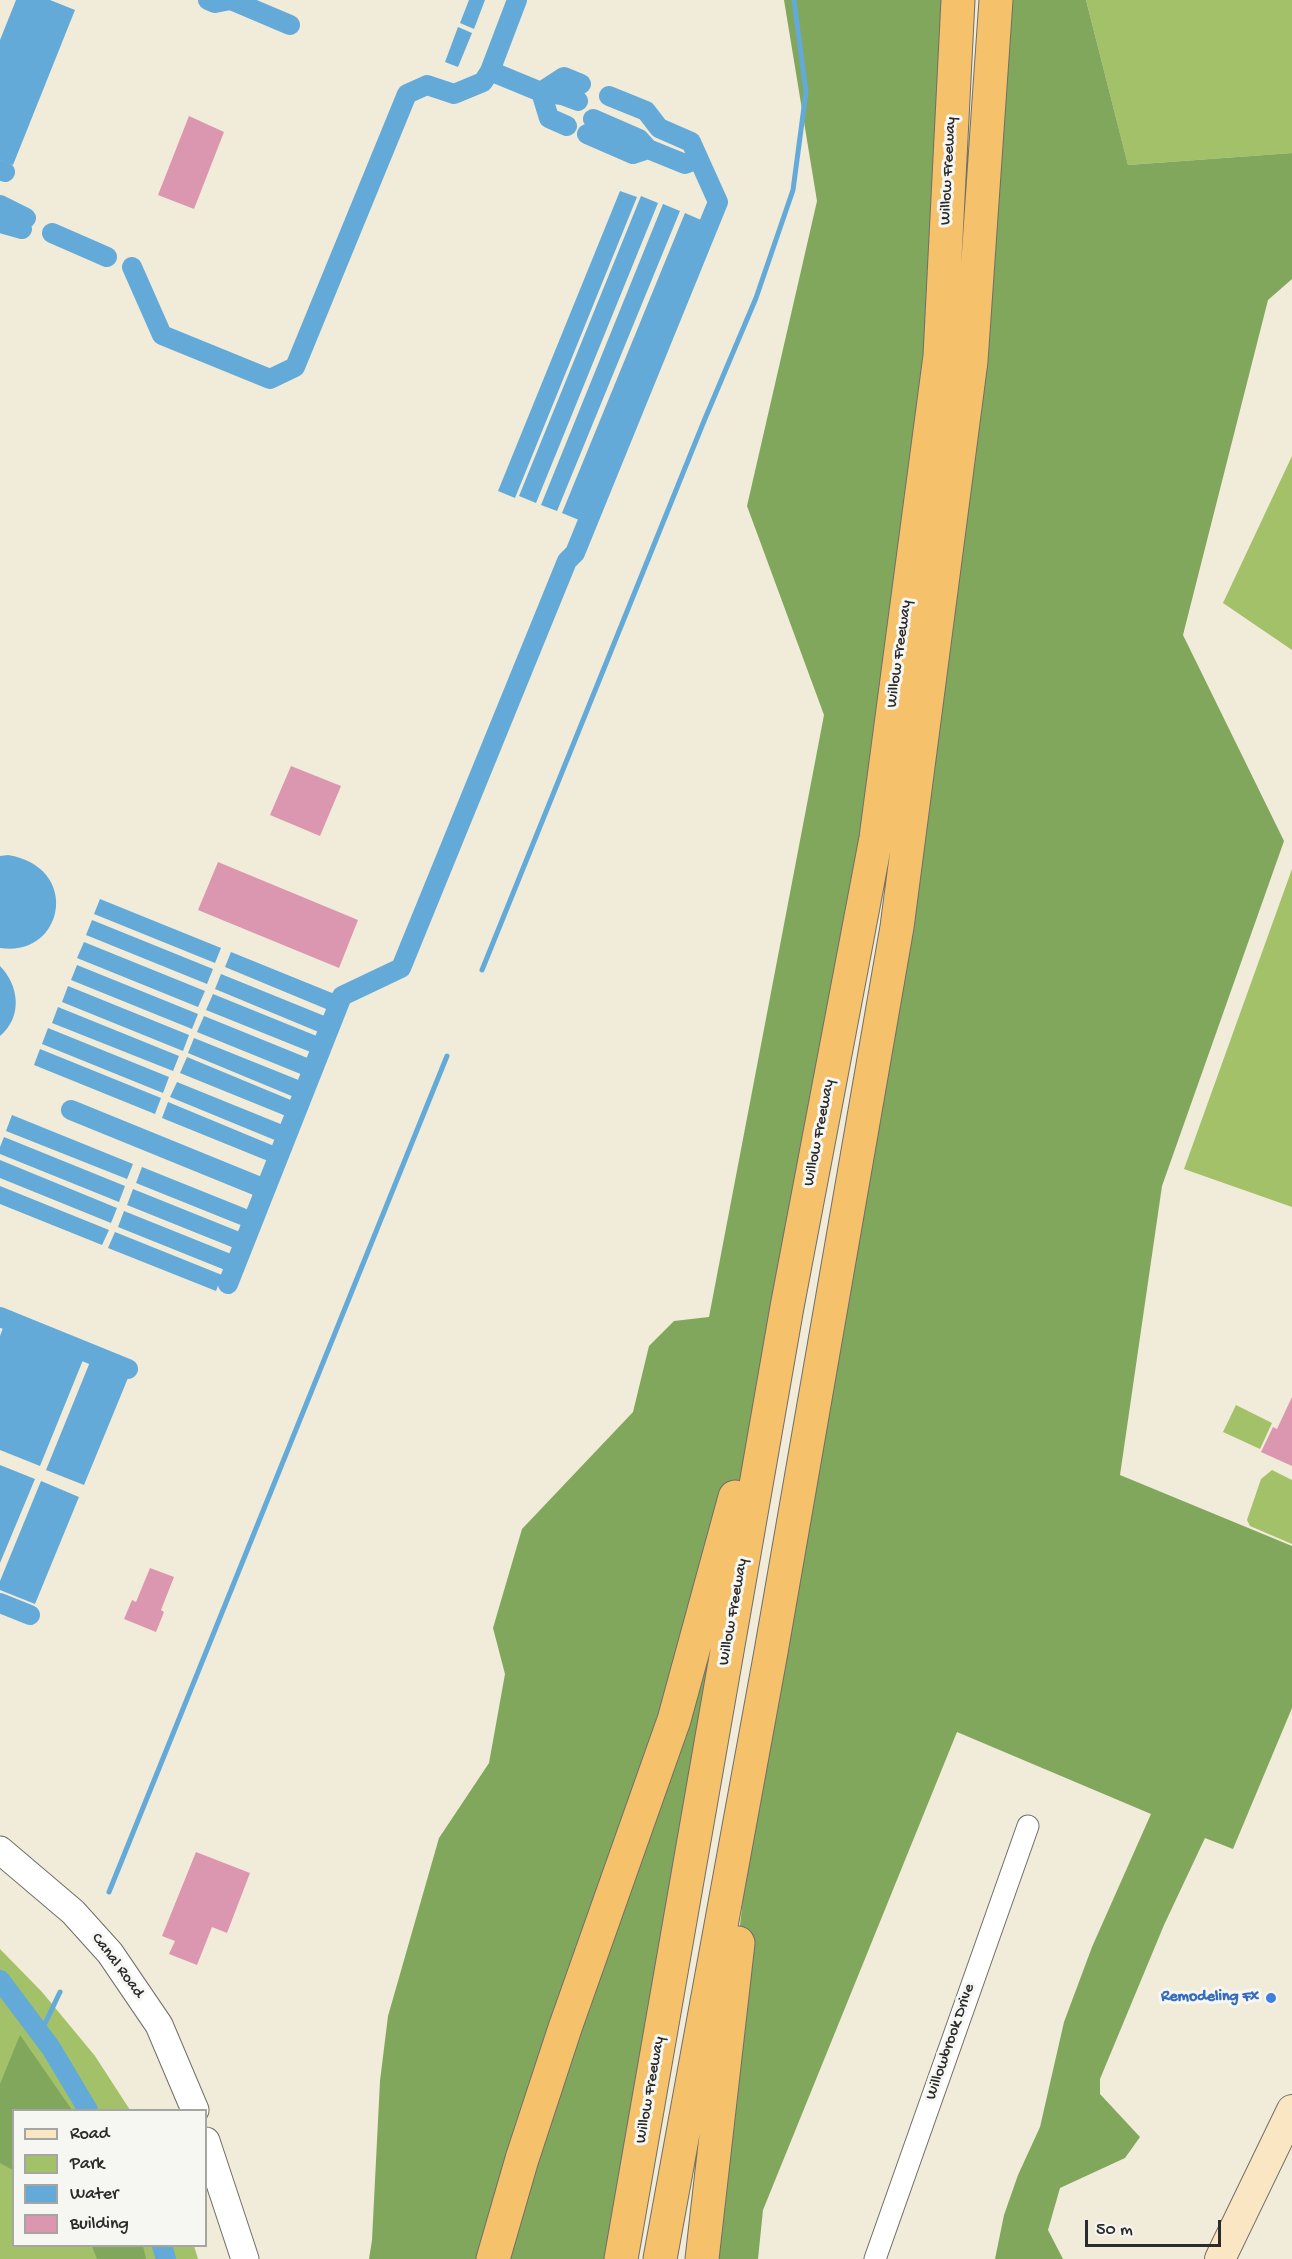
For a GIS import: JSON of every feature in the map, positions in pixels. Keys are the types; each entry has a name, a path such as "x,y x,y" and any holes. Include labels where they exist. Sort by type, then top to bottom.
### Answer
{"highway":[{"name":"Willow Freeway","path":"621,2259 787,1307 876,838 938,368 958,0"},
{"name":"Willow Freeway","path":"660,2259 771,1652 898,915 971,361 996,0"},
{"path":"493,2259 522,2159 565,2028 674,1720 787,1307"},
{"path":"702,2259 771,1652"}],"main road":[{"path":"1220,2259 1292,2110"}],"street":[{"name":"Willowbrook Drive","path":"875,2259 1028,1826"},
{"name":"Canal Road","path":"0,1850 73,1912 110,1953 159,2025 195,2109"},
{"path":"207,2144 245,2259"}],"green space":[{"path":"784,0 958,0 940,356 876,838 621,2259 369,2259 372,2240 380,2081 388,2016 439,1838 489,1763 505,1674 493,1628 522,1529 633,1412 649,1346 674,1321 709,1317 824,715 747,506 817,201"},
{"path":"996,0 1086,0 1128,165 1292,153 1292,279 1268,300 1183,635 1284,841 1162,1186 1120,1475 1292,1546 1292,1708 1233,1849 1205,1838 1164,1925 1100,2079 1100,2094 1140,2137 1125,2158 1060,2188 1048,2230 1063,2259 995,2259 1004,2215 1018,2175 1040,2127 1064,2022 1092,1947 1151,1814 957,1732 763,2210 758,2259 702,2259 771,1652 897,927"},
{"path":"1086,0 1292,0 1292,153 1128,165"},
{"path":"1292,456 1292,650 1223,603"},
{"path":"1292,869 1292,1207 1184,1169"},
{"path":"1236,1405 1272,1423 1260,1449 1223,1432"},
{"path":"1272,1470 1292,1480 1292,1544 1250,1526 1247,1520 1261,1479"},
{"path":"0,1949 42,1992 95,2056 129,2109 12,2109 12,2247 194,2247 198,2259 0,2259"},
{"path":"20,2035 71,2109 12,2109 12,2169 0,2163 0,2084"},
{"path":"92,2247 143,2247 146,2259 97,2259"}],"water":[{"path":"16,0 50,0 75,10 13,165 0,160 0,40"},
{"path":"469,0 485,0 474,29 460,23"},
{"path":"458,27 472,33 458,67 445,62"},
{"path":"620,191 637,197 515,498 498,491"},
{"path":"641,196 658,203 536,503 519,496"},
{"path":"663,204 680,211 557,511 541,505"},
{"path":"685,213 701,220 579,520 562,513"},
{"path":"8,855 32,863 47,876 55,892 56,910 50,926 39,939 22,947 0,948 0,856"},
{"path":"100,899 221,948 215,963 94,914"},
{"path":"92,920 213,969 207,984 86,935"},
{"path":"84,942 205,991 198,1007 77,958"},
{"path":"231,952 337,995 331,1011 225,967"},
{"path":"77,965 198,1014 192,1029 71,980"},
{"path":"0,966 11,982 16,1001 12,1020 0,1036"},
{"path":"221,974 327,1017 321,1033 215,989"},
{"path":"68,986 189,1035 183,1051 62,1002"},
{"path":"213,994 319,1037 313,1053 206,1010"},
{"path":"58,1007 179,1056 173,1071 52,1023"},
{"path":"204,1016 310,1059 303,1075 197,1032"},
{"path":"48,1028 169,1077 163,1093 42,1044"},
{"path":"194,1038 301,1081 294,1097 188,1053"},
{"path":"40,1049 161,1098 155,1114 34,1065"},
{"path":"187,1057 293,1101 286,1116 180,1073"},
{"path":"177,1082 283,1125 277,1141 170,1097"},
{"path":"168,1102 274,1146 268,1161 162,1118"},
{"path":"12,1115 133,1164 127,1179 6,1131"},
{"path":"4,1137 125,1186 119,1202 0,1154"},
{"path":"0,1160 117,1208 111,1223 0,1178"},
{"path":"142,1167 249,1210 243,1226 136,1183"},
{"path":"0,1186 109,1230 102,1245 0,1204"},
{"path":"133,1189 240,1232 234,1248 127,1205"},
{"path":"124,1211 231,1254 225,1270 118,1227"},
{"path":"115,1232 222,1275 216,1291 108,1248"},
{"path":"3,1328 83,1360 40,1466 0,1450 0,1336"},
{"path":"90,1362 128,1378 84,1485 46,1470"},
{"path":"0,1465 35,1479 0,1563"},
{"path":"41,1481 79,1497 35,1604 0,1590 0,1581"}],"building":[{"path":"189,116 224,132 194,209 158,195"},
{"path":"291,766 341,786 320,836 270,815"},
{"path":"218,862 358,920 339,968 198,910"},
{"path":"1292,1397 1292,1466 1261,1452 1273,1427 1277,1429"},
{"path":"150,1568 174,1577 161,1610 164,1612 156,1632 124,1619 132,1600 136,1602"},
{"path":"196,1852 250,1873 227,1933 212,1927 197,1965 169,1954 175,1941 162,1936"}],"waterway":[{"path":"208,0 215,3 230,0"},
{"path":"231,0 290,25"},
{"path":"490,71 517,0"},
{"path":"482,970 756,298 793,190 806,92 794,0"},
{"path":"132,267 162,335 270,379 295,367 407,94 427,85 454,94 483,82 490,71 541,92 562,95 578,101"},
{"path":"541,92 564,77 581,84"},
{"path":"541,92 549,118 567,126"},
{"path":"228,1284 342,996 401,968 567,561 575,553 718,202 691,142 659,128 646,111 609,96"},
{"path":"593,119 639,139 648,149 685,164 698,159"},
{"path":"587,134 633,154 648,149"},
{"path":"0,170 5,172"},
{"path":"0,205 26,218"},
{"path":"0,223 22,229"},
{"path":"52,233 107,257"},
{"path":"109,1892 447,1056"},
{"path":"71,1110 265,1189"},
{"path":"0,1317 128,1369"},
{"path":"0,1603 30,1615"},
{"path":"0,1980 51,2048 87,2109"},
{"path":"40,2034 60,1992"},
{"path":"162,2247 166,2259"}],"place":[{"name":"Remodeling Fx","path":"1271,1998"}]}
